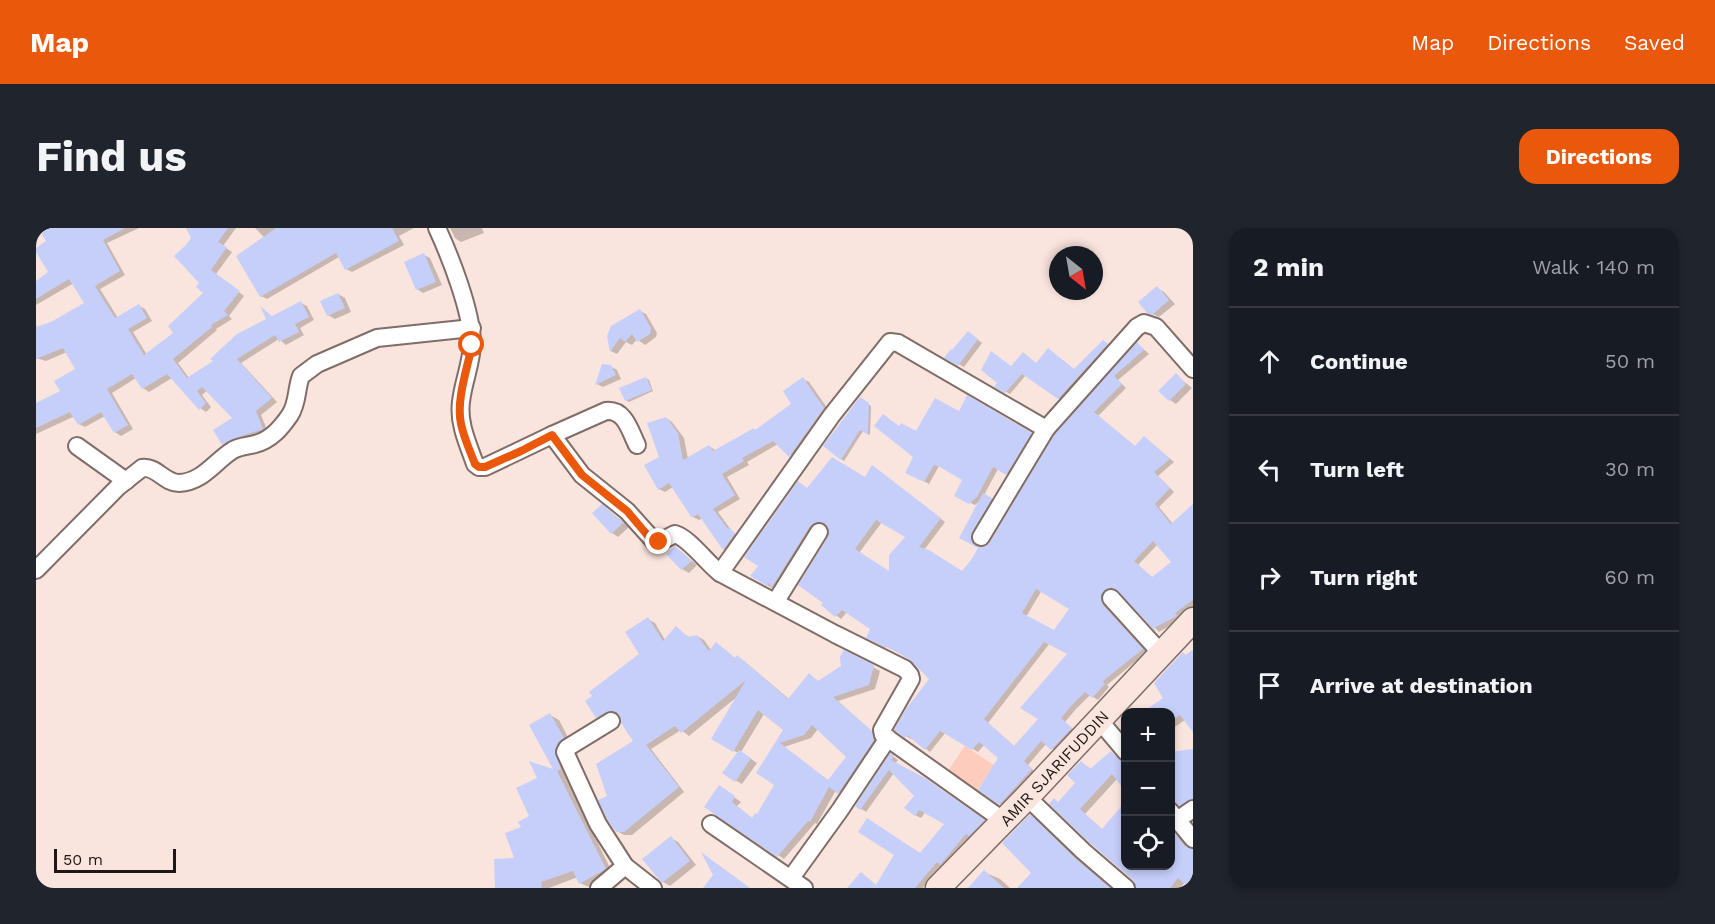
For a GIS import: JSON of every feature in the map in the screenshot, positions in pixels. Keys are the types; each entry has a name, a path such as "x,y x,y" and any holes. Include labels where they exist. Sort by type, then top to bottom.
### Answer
{"main road":[{"name":"AMIR SJARIFUDDIN","path":"938,888 1027,797 1160,652 1190,630"}],"street":[{"path":"437,228 446,247 472,328 472,345 460,403 460,414 461,424 475,464 485,467 612,410 623,417 637,445"},
{"path":"981,537 1046,429 1137,327 1144,323 1156,327 1193,369"},
{"path":"36,570 139,470 149,467 167,480 186,482 203,475 234,450 266,440 276,433 292,413 296,404 298,383 305,372 317,364 365,342 385,337 472,328"},
{"path":"720,573 832,415 890,342 898,343 1046,429"},
{"path":"552,435 582,475 627,511 649,537 657,542 675,534 687,539 706,562 720,573 908,672 911,679 882,730 883,735 1004,821"},
{"path":"77,446 126,481"},
{"path":"776,601 819,532"},
{"path":"1111,598 1160,652"},
{"path":"1099,720 1121,747"},
{"path":"611,721 567,748 565,752 598,824 625,866 653,888"},
{"path":"711,824 798,883 840,810 888,738"},
{"path":"1027,797 1083,851 1126,888"},
{"path":"1175,815 1193,809"},
{"path":"1175,816 1193,839"},
{"path":"599,888 625,866"}],"shaded area":[{"path":"965,746 994,765 977,791 947,772"}],"building":[{"path":"38,228 125,228 103,240 120,271 95,286 115,318 139,304 147,318 128,329 144,355 173,333 168,326 203,293 196,287 199,283 174,256 191,238 186,228 228,228 218,242 227,247 211,270 240,291 224,311 228,315 211,325 212,327 173,359 187,378 213,361 210,359 237,334 266,319 260,306 272,316 301,301 309,317 295,324 299,332 279,342 275,335 237,359 272,398 256,411 263,429 232,439 222,445 213,430 232,418 202,387 197,391 206,403 199,410 167,374 142,389 132,374 107,389 128,425 114,433 101,412 78,425 70,412 36,428 36,403 60,391 54,381 75,369 63,348 36,359 36,327 51,322 84,303 69,279 36,299 36,281 48,272 36,252 36,248 46,241"},
{"path":"276,228 392,228 399,241 345,270 336,253 260,297 236,256"},
{"path":"424,253 436,282 416,290 404,262"},
{"path":"1157,286 1169,300 1152,315 1147,313 1138,302"},
{"path":"338,293 345,308 327,316 320,301"},
{"path":"640,309 651,328 650,334 637,342 632,334 625,342 620,338 610,352 607,336 611,326"},
{"path":"968,331 978,339 958,366 944,358"},
{"path":"1103,340 1108,344 1058,399 1022,374 1005,393 994,387 997,383 981,370 991,351 1011,366 1023,352 1036,363 1048,348 1074,369"},
{"path":"1137,342 1144,350 1114,376 1122,384 1094,412 1135,446 1144,436 1170,459 1154,472 1170,488 1155,504 1171,524 1193,504 1193,600 1175,613 1177,616 1154,628 1156,632 1118,591 1109,588 1104,591 1101,600 1103,605 1143,649 1103,681 1105,684 1092,698 1085,692 1071,706 1061,718 1072,728 1051,750 1041,741 1024,761 1032,769 999,805 978,790 998,758 979,742 972,750 940,731 925,750 907,735 905,738 894,730 906,709 929,679 910,660 887,646 886,648 866,638 870,629 842,610 835,617 821,605 823,603 798,585 828,537 829,532 825,523 819,522 810,526 772,587 750,576 758,566 744,557 798,481 807,488 832,457 865,477 872,465 941,518 919,547 929,550 962,571 978,548 959,538 983,493 992,498 971,536 972,543 980,547 990,542 1054,435","holes":["876,520 905,537 889,555 889,571 855,549","1153,541 1171,562 1152,577 1134,561","1036,589 1069,609 1054,630 1022,613","1044,642 1067,654 1020,708 1038,719 1014,746 984,719"]},
{"path":"602,364 611,365 616,375 595,385"},
{"path":"1176,373 1186,384 1169,401 1158,391"},
{"path":"646,377 652,390 625,401 619,388"},
{"path":"803,377 824,408 789,457 773,441 742,458 744,461 722,474 735,495 713,509 728,529 730,528 735,534 723,550 698,514 692,518 669,483 658,490 644,465 659,457 647,423 666,417 678,433 683,460 709,445 713,451 754,428 755,430 791,404 783,391"},
{"path":"967,395 1032,433 1006,475 993,467 977,497 969,504 954,496 962,480 940,467 934,465 924,482 905,473 913,457 874,426 883,414 899,426 901,423 916,431 935,398 959,411"},
{"path":"860,397 869,403 868,435 860,430 841,460 823,446"},
{"path":"602,504 623,523 611,534 592,513"},
{"path":"675,546 692,561 681,570 666,554"},
{"path":"648,617 663,641 676,626 688,637 697,635 709,651 716,642 735,658 737,655 788,699 809,673 818,681 841,666 840,657 844,650 874,665 869,685 833,697 872,731 874,740 838,794 829,787 810,822 808,821 777,857 704,807 719,785 735,796 732,802 752,818 755,813 757,814 774,785 756,773 783,730 758,710 733,752 711,739 746,680 681,733 675,726 646,745 679,787 624,832 616,832 607,819 598,800 607,796 596,764 633,741 616,712 610,711 596,718 585,701 592,696 589,692 639,654 625,632","holes":["812,725 846,757 828,780 780,743 804,735"]},
{"path":"1193,650 1193,732 1180,715 1175,718 1175,708 1149,708 1163,698 1154,683 1183,652 1185,655"},
{"path":"550,713 564,738 558,743 555,751 561,769 557,771 606,869 579,884 573,871 541,882 542,888 495,888 494,859 514,858 505,833 521,827 518,822 529,816 516,788 537,778 529,761 553,769 529,725"},
{"path":"1193,749 1193,799 1179,806 1175,804 1175,751"},
{"path":"739,750 751,758 735,782 722,773"},
{"path":"1111,751 1121,760 1121,786 1112,774 1080,809 1102,829 1121,807 1121,870 1049,804 1054,798 1058,802 1075,783 1067,775 1081,761 1090,769"},
{"path":"890,753 894,755 891,760 925,778 985,820 969,836 966,834 940,865 937,862 915,888 847,888 861,872 876,885 894,855 858,832 867,818 920,853 944,824 919,810 915,816 904,808 914,796 889,770 860,810 855,806"},
{"path":"1030,814 1110,888 1017,888 1031,873 1002,843"},
{"path":"1175,834 1185,846 1193,849 1193,888 1189,888 1178,878 1170,888 1136,888 1133,880 1121,870 1175,870"},
{"path":"671,836 690,861 662,883 642,859"},
{"path":"701,852 750,888 703,888 713,875"},
{"path":"984,870 1004,888 968,888"}],"route":[{"path":"472,345 460,403 460,414 461,424 475,464 485,467 552,435 582,475 627,511 649,537 659,542"}]}
